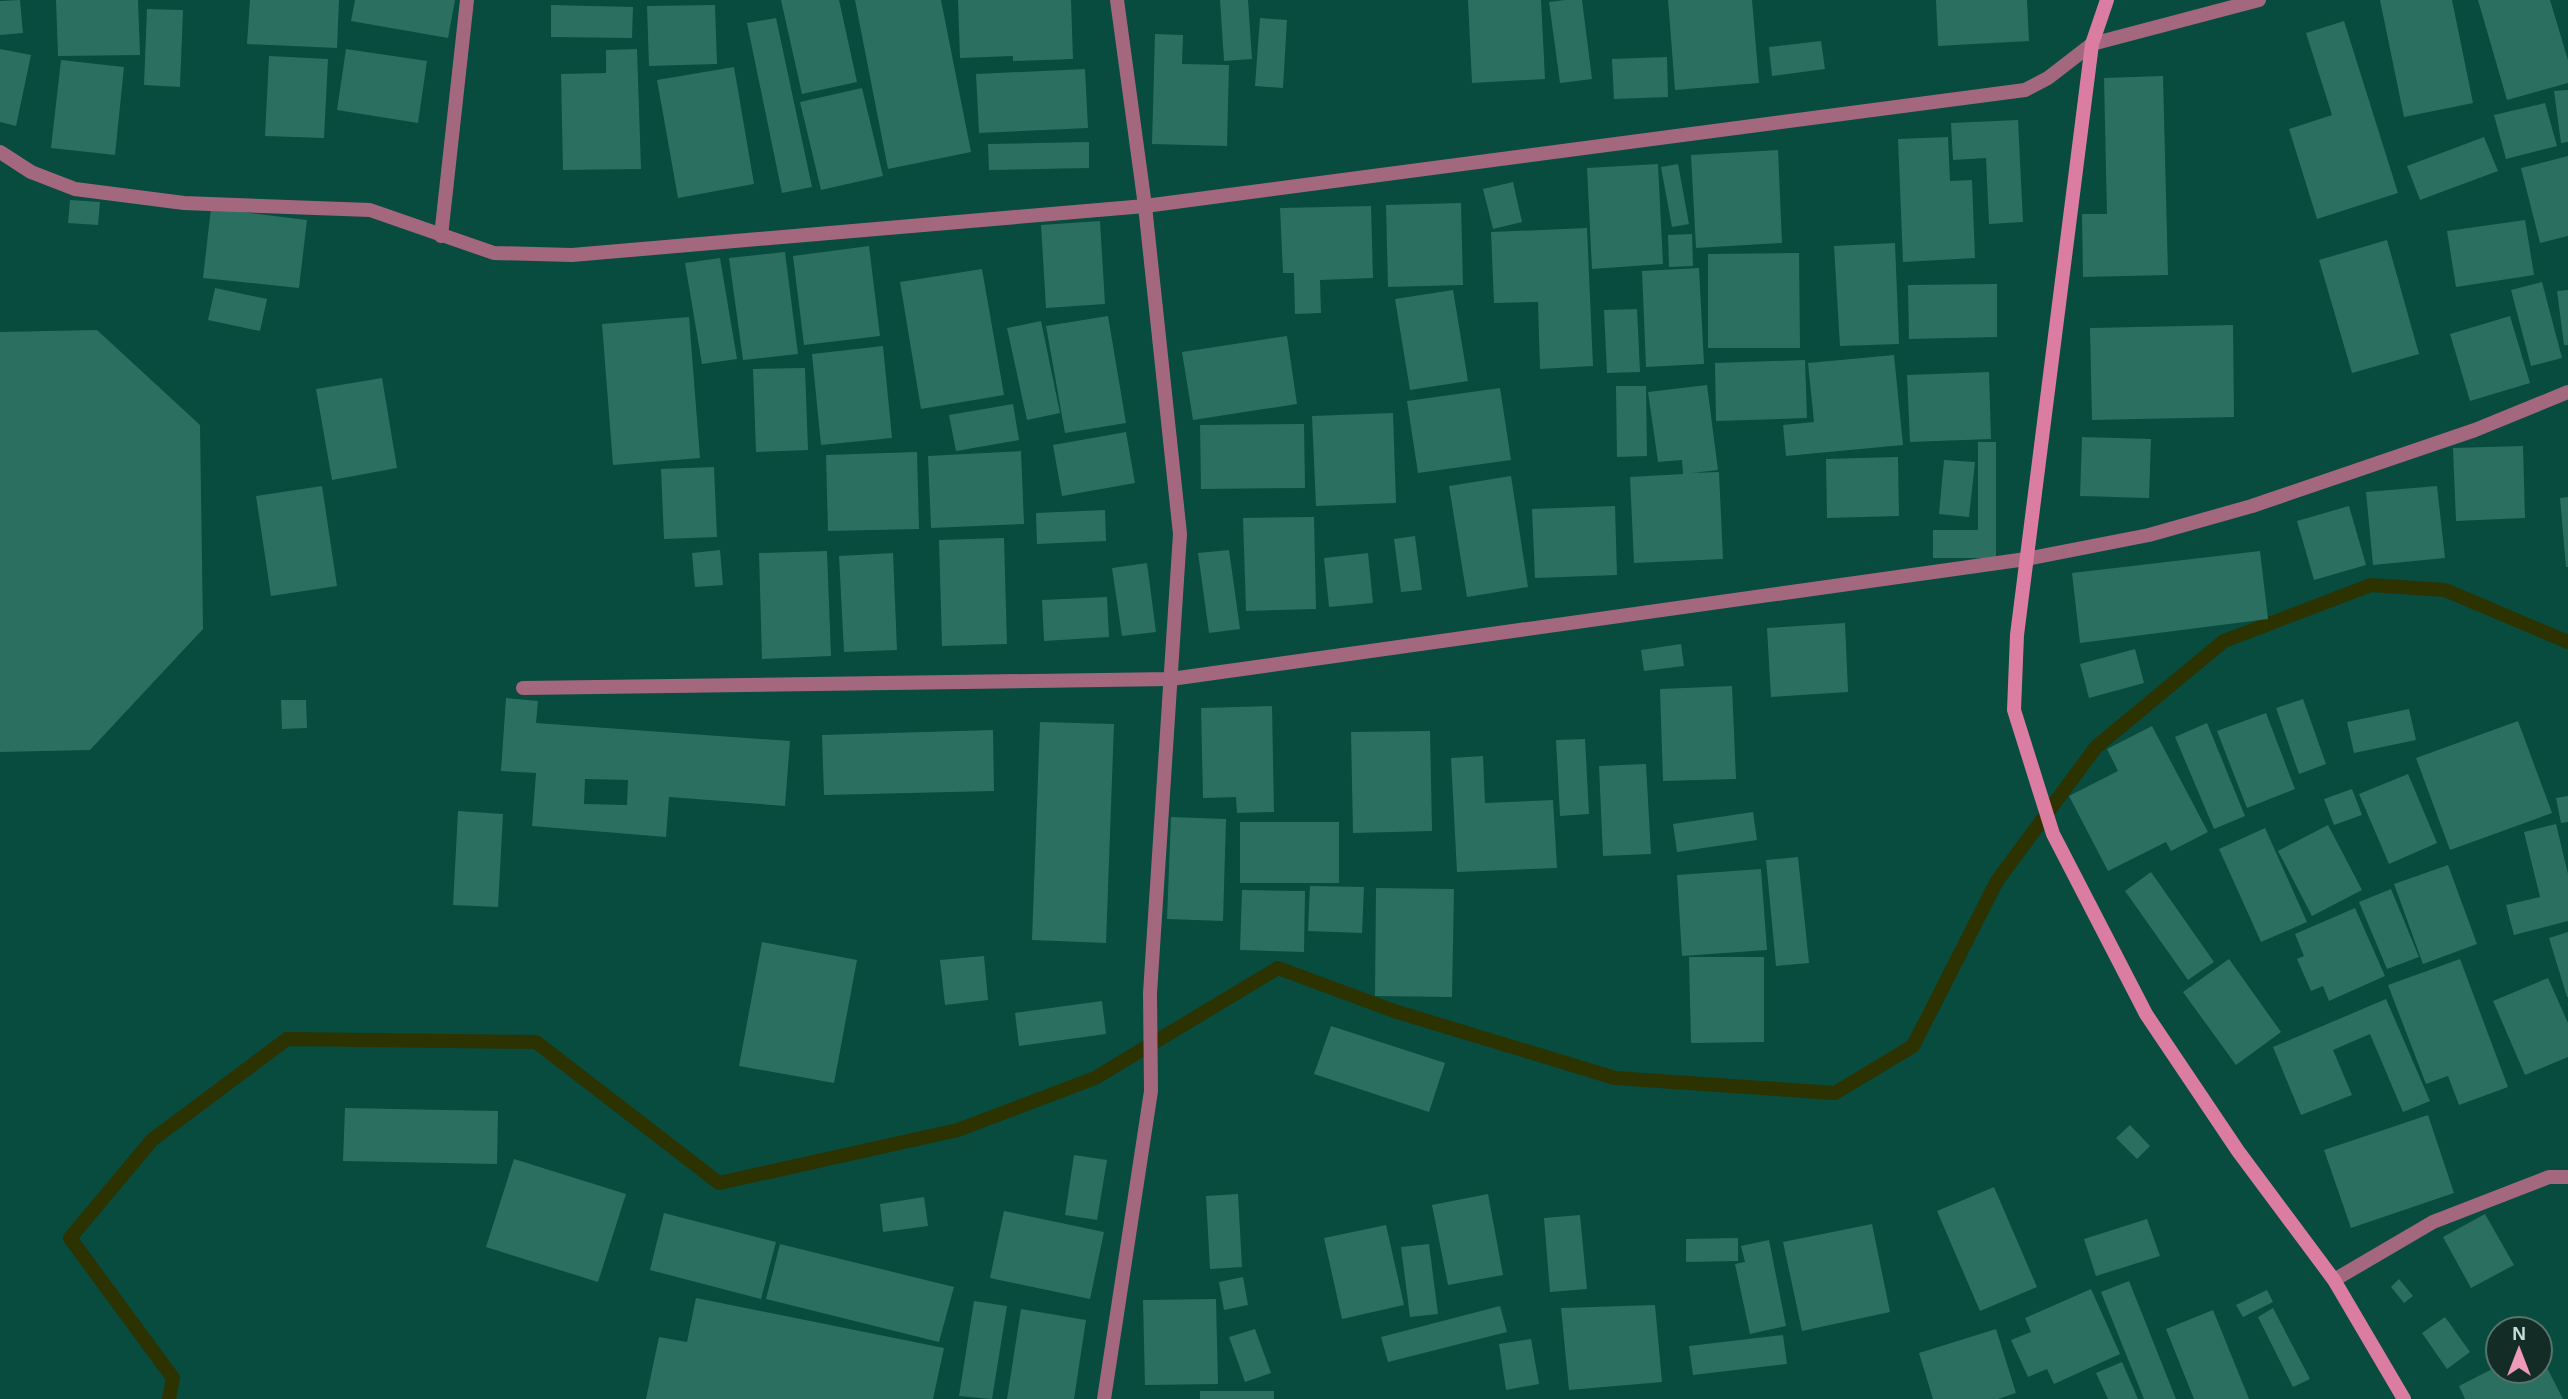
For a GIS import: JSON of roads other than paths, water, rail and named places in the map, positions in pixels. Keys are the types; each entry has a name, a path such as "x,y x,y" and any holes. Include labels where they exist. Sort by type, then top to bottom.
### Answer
{"street":[{"path":"441,236 467,0"},
{"path":"1104,1399 1151,1091 1150,993 1180,534 1144,206 1117,0"},
{"path":"2107,0 2092,44 2017,635 2014,710 2053,834 2146,1014 2238,1151 2334,1280 2404,1399"},
{"path":"0,152 31,172 75,189 184,203 370,210 494,253 572,255 1144,206 2025,90 2048,78 2092,44 2259,0"},
{"path":"523,688 1171,679 2026,559 2149,535 2252,506 2475,430 2568,392"},
{"path":"2334,1280 2433,1222 2549,1177 2568,1177"}],"waterway":[{"path":"169,1399 173,1378 70,1238 152,1140 287,1039 536,1042 719,1183 958,1130 1095,1078 1278,968 1394,1011 1615,1078 1835,1093 1913,1046 1997,881 2096,747 2224,641 2371,585 2445,590 2568,642"}]}
